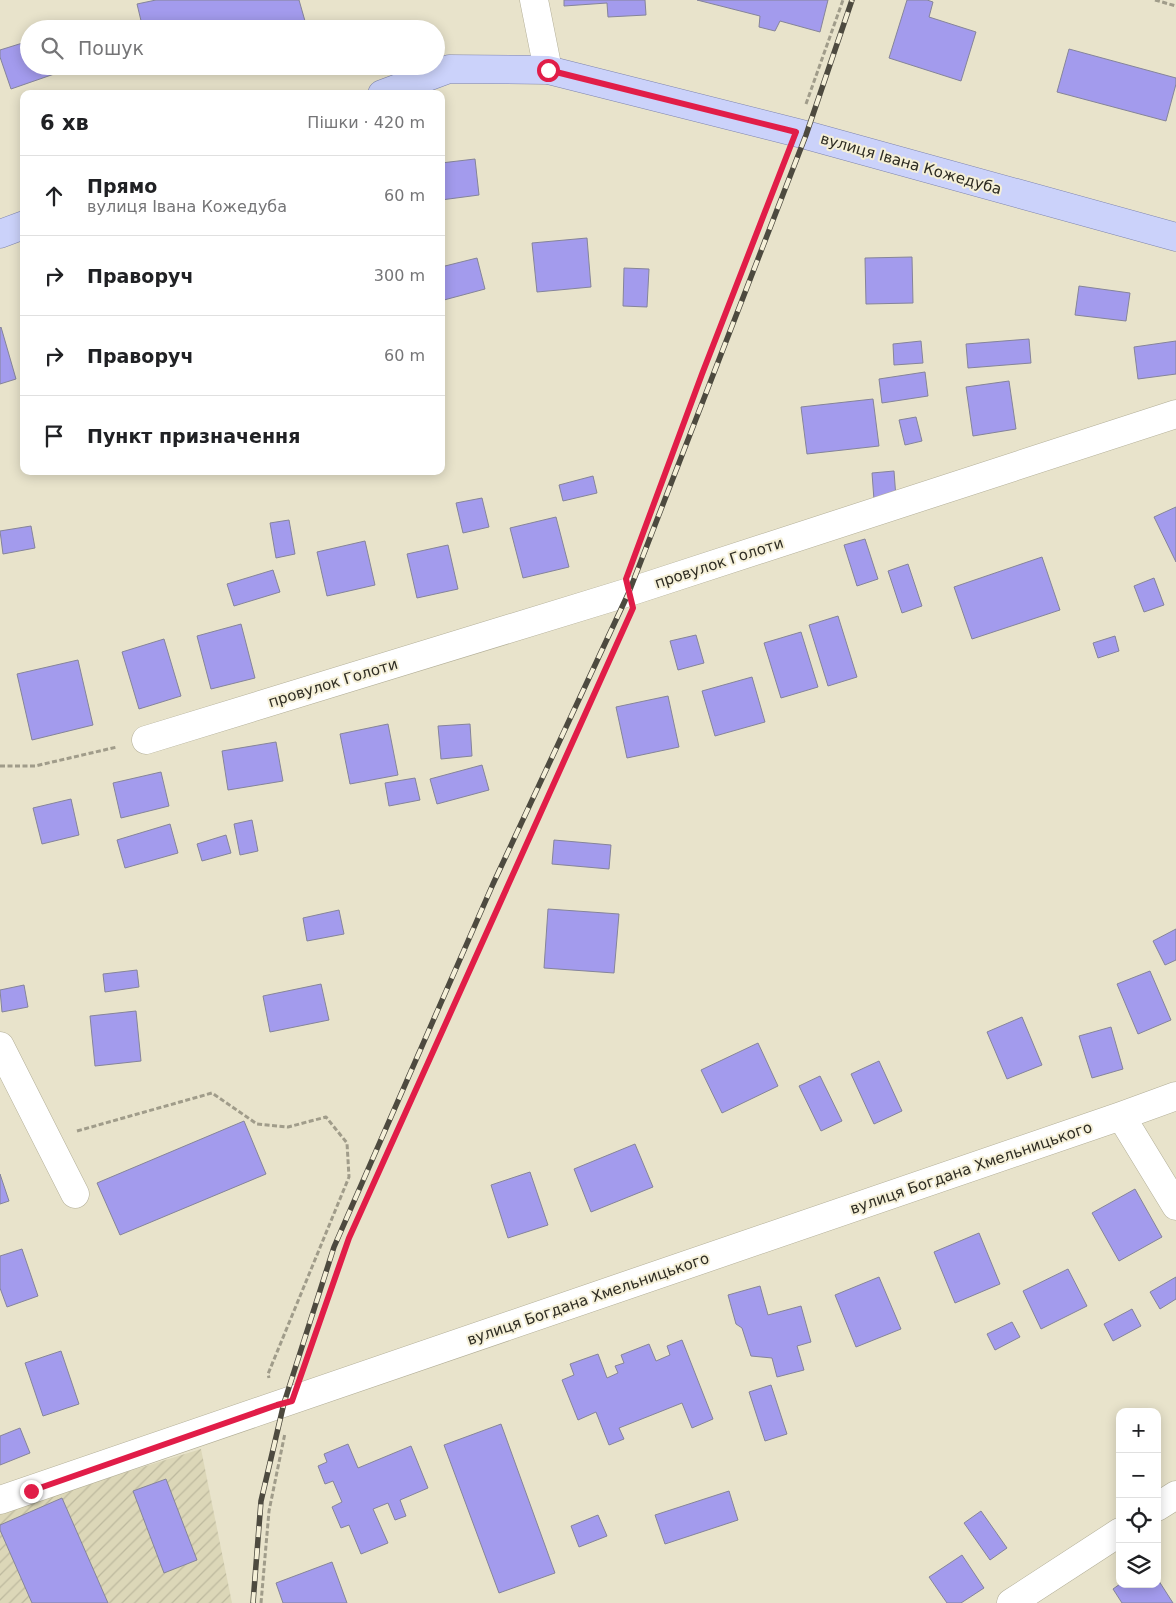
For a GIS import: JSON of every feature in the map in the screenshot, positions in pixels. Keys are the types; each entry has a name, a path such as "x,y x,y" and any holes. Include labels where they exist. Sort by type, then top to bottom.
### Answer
{"main road":[{"name":"вулиця Івана Кожедуба","path":"445,70 548,70 796,132 1176,237"},
{"name":"вулиця Івана Кожедуба","path":"393,90 433,75"},
{"path":"0,234 20,226"}],"street":[{"path":"534,0 548,70"},
{"name":"провулок Голоти","path":"146,740 629,592 1176,414"},
{"path":"0,1046 75,1194"},
{"name":"вулиця Богдана Хмельницького","path":"0,1500 40,1488 1176,1096"},
{"path":"1121,1116 1176,1206"},
{"path":"1161,1504 1176,1494"},
{"path":"1011,1603 1116,1535"}],"path":[{"path":"262,1603 269,1511 284,1403 349,1238 633,608 626,579 702,374 796,132 843,0"},
{"path":"1155,0 1176,6"},
{"path":"0,766 35,766 146,740"},
{"path":"47,1139 212,1092 257,1124 288,1127 326,1116 347,1143 349,1177 268,1374 284,1403"}],"shaded area":[{"path":"201,1449 232,1603 0,1603 0,1511"}],"building":[{"path":"156,0 299,0 305,20 141,20 137,4"},
{"path":"564,0 645,0 646,15 608,17 607,3 564,6"},
{"path":"697,0 828,0 820,32 780,21 775,31 759,27 760,16"},
{"path":"907,0 927,0 933,2 929,17 976,32 961,81 889,58"},
{"path":"20,44 20,75 51,75 11,89 0,57 0,50"},
{"path":"1069,49 1176,78 1166,121 1057,92"},
{"path":"475,159 479,195 445,199 445,163"},
{"path":"587,238 591,287 537,292 532,243"},
{"path":"912,257 913,303 866,304 865,258"},
{"path":"477,258 485,289 445,300 445,266"},
{"path":"624,268 649,269 647,307 623,306"},
{"path":"1079,286 1130,293 1126,321 1075,315"},
{"path":"0,328 16,379 0,384"},
{"path":"1029,339 1031,363 968,368 966,344"},
{"path":"921,341 923,363 894,365 893,344"},
{"path":"1176,341 1176,374 1138,379 1134,347"},
{"path":"925,372 928,396 882,403 879,379"},
{"path":"1009,381 1016,429 973,436 966,387"},
{"path":"873,399 879,446 807,454 801,407"},
{"path":"916,417 922,441 905,445 899,420"},
{"path":"894,471 896,498 874,500 872,473"},
{"path":"593,476 597,493 563,501 559,485"},
{"path":"482,498 489,527 463,533 456,503"},
{"path":"1176,507 1176,562 1154,517"},
{"path":"556,517 569,567 523,578 510,528"},
{"path":"289,520 295,554 276,558 270,523"},
{"path":"31,526 35,548 3,554 0,531"},
{"path":"865,539 878,579 857,586 844,545"},
{"path":"365,541 375,585 327,596 317,552"},
{"path":"448,545 458,589 417,598 407,554"},
{"path":"1042,557 1060,610 972,639 954,587"},
{"path":"908,564 922,606 902,613 888,571"},
{"path":"273,570 280,592 234,606 227,584"},
{"path":"1154,578 1164,605 1144,612 1134,586"},
{"path":"838,616 857,677 828,686 809,625"},
{"path":"241,624 255,678 211,689 197,636"},
{"path":"801,632 818,687 781,698 764,643"},
{"path":"696,635 704,663 678,670 670,641"},
{"path":"1115,636 1119,651 1098,658 1093,643"},
{"path":"164,639 181,696 139,709 122,652"},
{"path":"78,660 93,725 32,740 17,674"},
{"path":"752,677 765,722 715,736 702,691"},
{"path":"668,696 679,747 627,758 616,707"},
{"path":"388,724 398,775 350,784 340,734"},
{"path":"470,724 472,756 441,759 438,726"},
{"path":"276,742 283,781 228,790 222,751"},
{"path":"482,765 489,790 437,804 430,779"},
{"path":"161,772 169,806 121,818 113,783"},
{"path":"415,778 420,800 389,806 385,783"},
{"path":"71,799 79,835 42,844 33,808"},
{"path":"252,820 258,851 240,855 234,824"},
{"path":"170,824 178,853 125,868 117,840"},
{"path":"226,835 231,853 202,861 197,844"},
{"path":"554,840 611,845 609,869 552,864"},
{"path":"548,909 619,914 614,973 544,968"},
{"path":"339,910 344,934 307,941 303,918"},
{"path":"1176,929 1176,960 1165,965 1153,941"},
{"path":"137,970 139,987 105,992 103,974"},
{"path":"1150,971 1171,1020 1138,1034 1117,984"},
{"path":"321,984 329,1020 270,1032 263,996"},
{"path":"24,985 28,1007 2,1012 0,990"},
{"path":"136,1011 141,1061 95,1066 90,1016"},
{"path":"1022,1017 1042,1065 1007,1079 987,1032"},
{"path":"1111,1027 1123,1069 1092,1078 1079,1036"},
{"path":"758,1043 778,1086 722,1113 701,1070"},
{"path":"879,1061 902,1111 874,1124 851,1074"},
{"path":"820,1076 842,1121 821,1131 799,1086"},
{"path":"244,1121 266,1174 120,1235 97,1183"},
{"path":"635,1144 653,1187 591,1212 574,1169"},
{"path":"530,1172 548,1225 508,1238 491,1185"},
{"path":"0,1174 9,1201 0,1204"},
{"path":"1135,1189 1162,1237 1119,1261 1092,1213"},
{"path":"979,1233 1000,1284 955,1303 934,1252"},
{"path":"22,1249 38,1296 7,1307 0,1288 0,1256"},
{"path":"1068,1269 1087,1306 1041,1329 1023,1291"},
{"path":"879,1277 901,1329 856,1347 835,1295"},
{"path":"1176,1277 1176,1299 1160,1309 1150,1292"},
{"path":"760,1286 768,1315 801,1306 811,1342 797,1346 804,1370 777,1377 772,1358 751,1356 742,1328 736,1324 728,1295"},
{"path":"1132,1309 1141,1326 1113,1341 1104,1324"},
{"path":"1012,1322 1020,1337 995,1350 987,1334"},
{"path":"682,1340 713,1419 692,1428 682,1403 619,1428 624,1439 609,1445 596,1412 578,1420 562,1380 574,1375 570,1364 598,1354 607,1378 618,1373 615,1366 624,1363 621,1355 649,1344 656,1361 670,1355 667,1346"},
{"path":"61,1351 79,1404 43,1416 25,1363"},
{"path":"771,1385 787,1434 765,1441 749,1392"},
{"path":"501,1424 555,1573 499,1593 444,1445"},
{"path":"20,1428 30,1453 0,1465 0,1436"},
{"path":"348,1444 358,1468 411,1446 428,1488 400,1500 406,1516 395,1520 388,1503 373,1509 388,1543 361,1554 349,1525 341,1528 332,1507 342,1502 333,1481 325,1484 318,1466 327,1462 324,1454"},
{"path":"166,1479 197,1560 164,1573 133,1491"},
{"path":"729,1491 738,1520 665,1544 655,1515"},
{"path":"62,1498 108,1603 32,1603 0,1530 0,1525"},
{"path":"981,1511 1007,1548 990,1560 964,1523"},
{"path":"598,1515 607,1536 579,1547 571,1526"},
{"path":"962,1555 984,1588 961,1603 947,1603 929,1577"},
{"path":"332,1562 347,1603 283,1603 276,1583"},
{"path":"1161,1584 1173,1603 1122,1603 1113,1589 1116,1587 1161,1588"}],"railway":[{"path":"253,1603 261,1501 284,1403 334,1247 493,884 629,592 806,135 852,0"}],"route":[{"path":"31,1491 292,1401 349,1238 633,608 626,579 702,374 796,132 548,70"}]}
